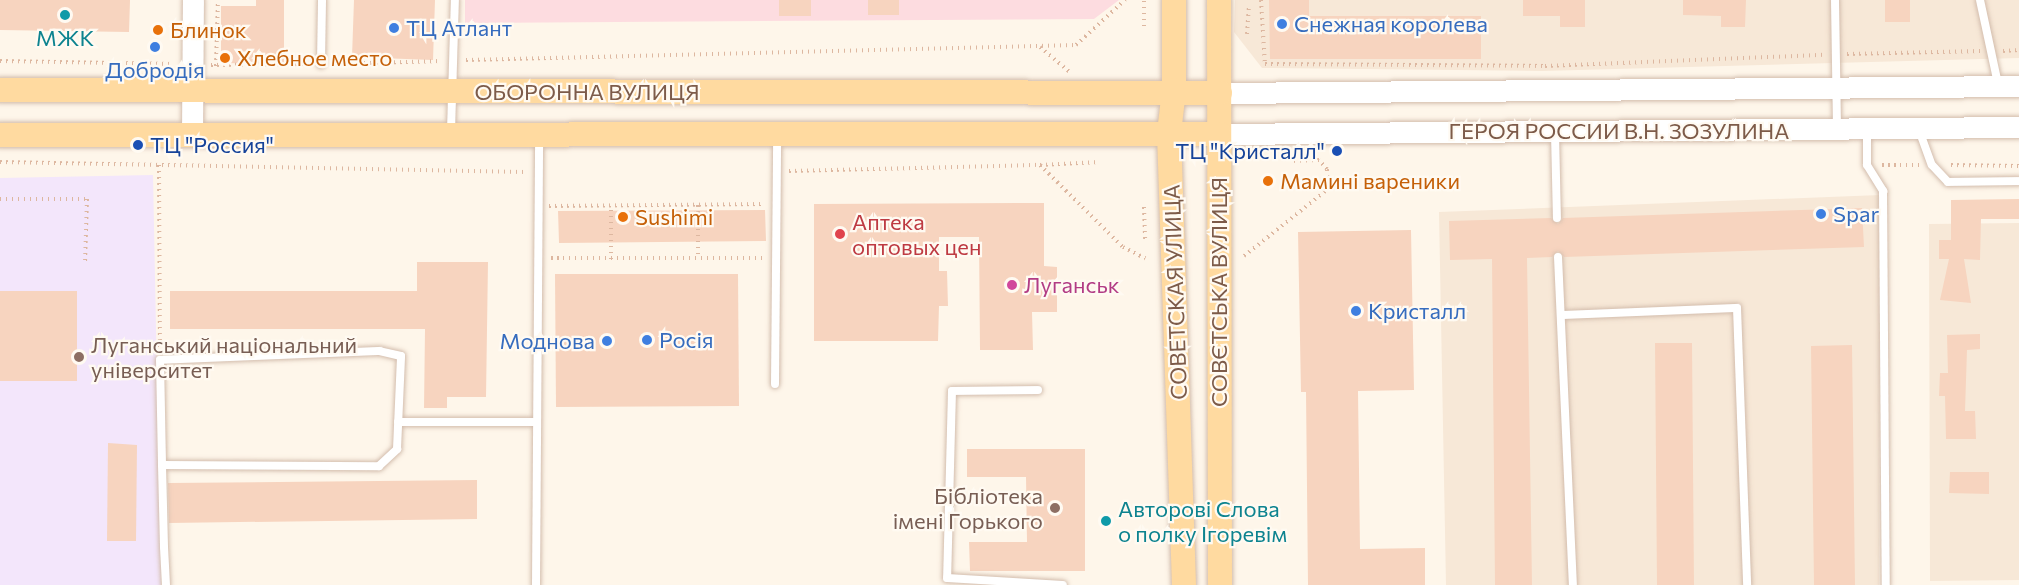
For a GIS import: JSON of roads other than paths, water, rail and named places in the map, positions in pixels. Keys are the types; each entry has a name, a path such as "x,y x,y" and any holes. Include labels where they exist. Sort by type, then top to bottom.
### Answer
{"main road":[{"path":"192,135 193,0"},
{"name":"СОВЕТСКАЯ УЛИЦА","path":"1174,0 1174,90 1169,133 1184,585"},
{"name":"СОВЄТСЬКА ВУЛИЦЯ","path":"1220,0 1220,585"},
{"name":"ГЕРОЯ РОССИИ В.Н. ЗОЗУЛИНА","path":"1220,93 2019,86"},
{"name":"ОБОРОННА ВУЛИЦЯ","path":"0,90 192,93 1174,90 1220,93"},
{"name":"ГЕРОЯ РОССИИ В.Н. ЗОЗУЛИНА","path":"1219,134 1837,131 2019,127"},
{"name":"ОБОРОННА ВУЛИЦЯ","path":"0,135 1219,134"}],"lane":[{"path":"321,64 322,0"},
{"path":"450,136 455,0"},
{"path":"1835,0 1834,54 1837,131"},
{"path":"1980,0 1998,86"},
{"path":"1919,128 1932,165 1948,182 2019,181"},
{"path":"1867,129 1867,165 1884,191 1886,585"},
{"path":"1556,131 1557,218"},
{"path":"536,585 539,135"},
{"path":"775,384 777,135"},
{"path":"1558,257 1573,585"},
{"path":"1561,315 1737,308 1747,585"},
{"path":"162,465 379,466 397,449 401,356 380,351 159,360 162,465 166,585"},
{"path":"1038,390 952,391 947,578 1063,585"},
{"path":"398,422 537,422"}],"place":[{"name":"МЖК","path":"65,15"},
{"name":"Снежная королева","path":"1282,24"},
{"name":"ТЦ Атлант","path":"394,28"},
{"name":"Блинок","path":"158,30"},
{"name":"Добродія","path":"155,47"},
{"name":"Хлебное место","path":"225,58"},
{"name":"ТЦ \"Россия\"","path":"138,145"},
{"name":"ТЦ \"Кристалл\"","path":"1337,151"},
{"name":"Мамині вареники","path":"1268,181"},
{"name":"Spar","path":"1821,214"},
{"name":"Sushimi","path":"623,217"},
{"name":"Аптека оптовых цен","path":"840,234"},
{"name":"Луганськ","path":"1012,285"},
{"name":"Кристалл","path":"1356,311"},
{"name":"Росія","path":"647,340"},
{"name":"Моднова","path":"607,341"},
{"name":"Луганський національний університет","path":"79,357"},
{"name":"Бібліотека імені Горького","path":"1055,508"},
{"name":"Авторові Слова о полку Ігоревім","path":"1106,521"}]}
